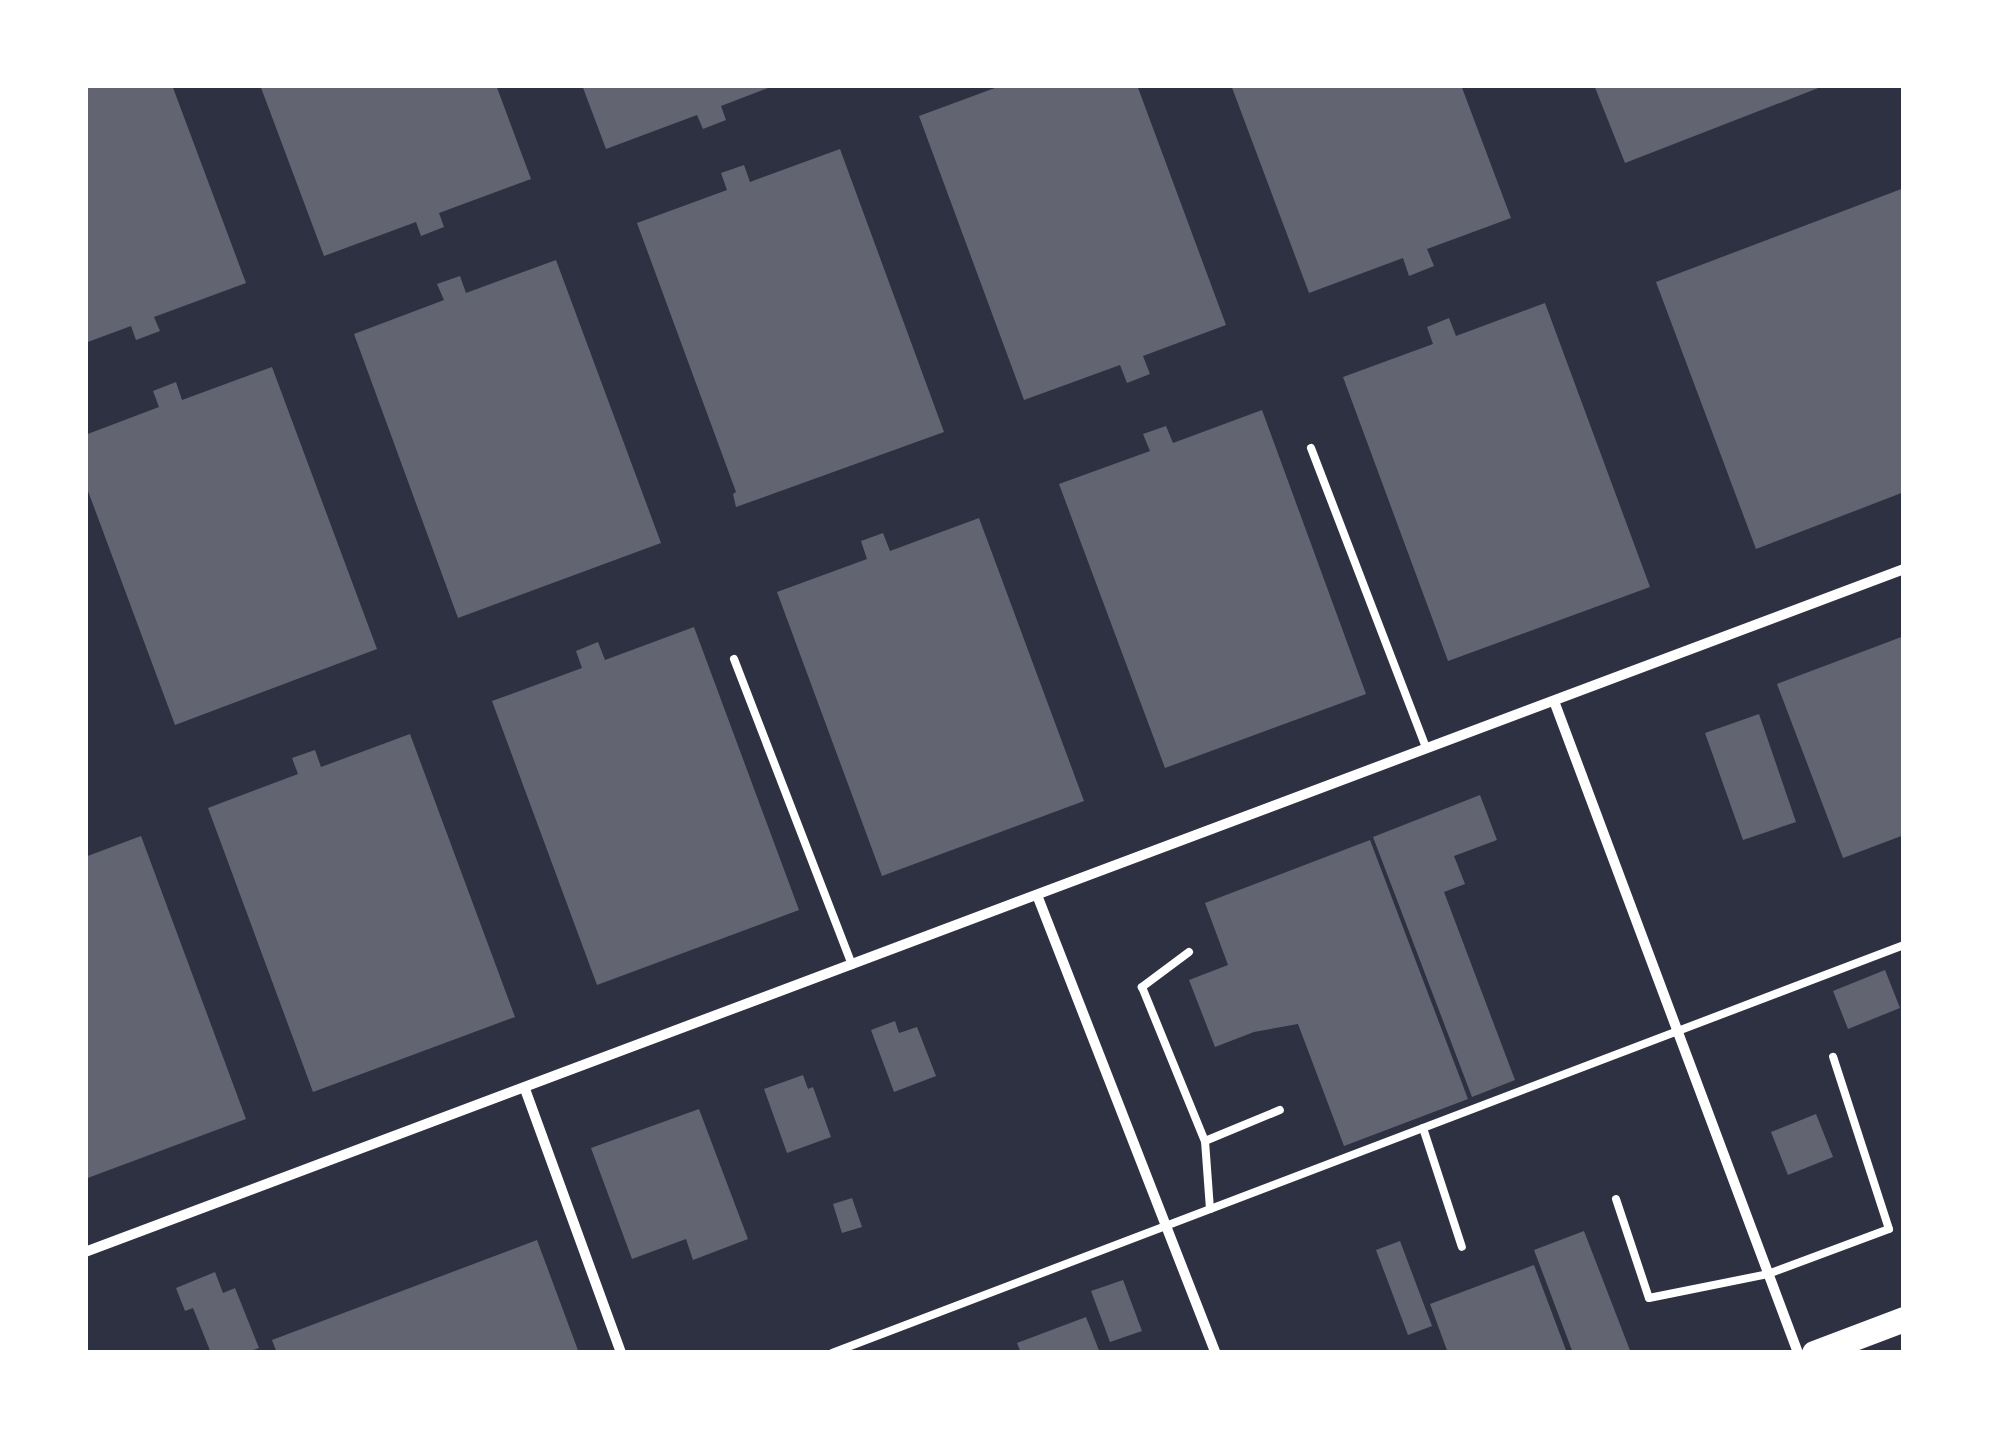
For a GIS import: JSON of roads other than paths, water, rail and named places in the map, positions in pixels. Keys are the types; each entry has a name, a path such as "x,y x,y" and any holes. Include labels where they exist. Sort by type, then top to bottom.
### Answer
{"main road":[{"path":"1814,1353 1904,1319"}],"street":[{"path":"85,1252 1904,569"},
{"path":"1554,700 1798,1353"},
{"path":"1037,895 1216,1353"},
{"path":"525,1089 620,1353"}],"lane":[{"path":"1310,448 1426,748"},
{"path":"734,659 852,965"},
{"path":"832,1353 1904,945"},
{"path":"1189,952 1142,987 1205,1141 1210,1209"},
{"path":"1616,1199 1650,1298 1768,1274 1890,1230 1832,1057"},
{"path":"1205,1141 1280,1110"},
{"path":"1423,1128 1462,1248"}]}
